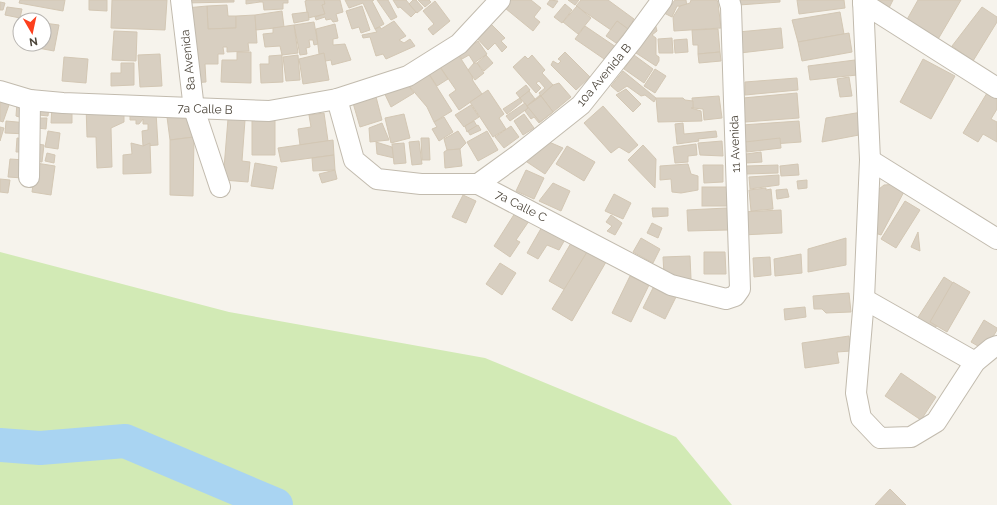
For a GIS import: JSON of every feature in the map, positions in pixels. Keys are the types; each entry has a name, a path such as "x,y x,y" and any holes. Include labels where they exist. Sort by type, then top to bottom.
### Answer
{"street":[{"name":"8a Avenida","path":"181,0 194,109 220,187"},
{"name":"7a Calle B","path":"0,91 30,100 63,103 269,111 337,99 408,76 459,44 500,0"},
{"name":"10a Avenida B","path":"478,184 518,155 581,105 632,41 662,0"},
{"name":"11 Avenida","path":"729,0 731,15 740,289"},
{"path":"863,2 997,88"},
{"path":"863,2 870,160 864,299 856,393 861,418 880,438 911,437 936,422 975,362 992,348 997,346"},
{"name":"7a Calle C","path":"337,99 354,160 377,179 421,184 478,184 671,285 726,299 735,296 740,289"},
{"path":"29,178 30,100"},
{"path":"870,160 997,239"},
{"path":"864,299 975,362"}],"green space":[{"path":"0,252 229,312 485,358 676,437 732,505 0,505"}],"building":[{"path":"20,0 65,0 63,11 19,3"},
{"path":"89,0 107,0 107,11 89,10"},
{"path":"112,0 167,0 165,30 111,28"},
{"path":"185,0 234,0 234,2 185,3"},
{"path":"246,0 259,0 260,2 246,4"},
{"path":"259,0 288,0 288,3 283,3 283,9 264,10 263,2 260,2"},
{"path":"324,0 340,0 343,12 336,14 338,21 333,22 331,19 326,20 325,17 316,20 315,17 325,14 322,5 325,4"},
{"path":"325,0 325,4 322,5 325,14 308,18 305,1"},
{"path":"345,0 374,0 372,1 384,24 375,29 363,3 349,8"},
{"path":"377,0 388,0 397,17 391,20"},
{"path":"393,0 406,0 416,12 411,17 400,7 398,8"},
{"path":"413,0 416,0 423,8 417,13 409,4"},
{"path":"418,0 429,0 431,2 425,7"},
{"path":"504,0 531,0 541,8 534,17 540,22 533,31 500,4"},
{"path":"550,0 558,1 553,8 547,4"},
{"path":"568,0 579,0 575,5"},
{"path":"581,0 608,0 634,19 628,29 617,21 611,30 576,6"},
{"path":"675,0 686,0 687,7 677,6 672,17 664,13"},
{"path":"691,0 717,0 721,28 674,31 673,17 680,6 690,3"},
{"path":"739,0 780,0 780,2 739,5"},
{"path":"797,0 844,0 845,8 799,14"},
{"path":"873,0 893,0 889,8"},
{"path":"918,0 961,0 937,41 905,23"},
{"path":"435,1 450,21 433,35 428,29 434,24 423,11"},
{"path":"0,2 5,3 3,10 0,10"},
{"path":"565,4 572,10 562,23 554,17"},
{"path":"227,5 228,16 236,16 236,28 208,29 207,6"},
{"path":"207,6 208,29 236,28 236,16 255,15 257,43 248,43 249,51 227,52 227,47 223,47 224,54 218,54 218,64 205,64 206,82 192,83 186,8"},
{"path":"362,6 370,30 361,33 359,27 352,29 346,11"},
{"path":"577,6 591,18 578,34 563,22"},
{"path":"7,7 22,9 21,12 12,12 12,16 5,15"},
{"path":"982,7 997,17 997,22 973,61 952,46"},
{"path":"282,11 284,27 256,30 255,15"},
{"path":"308,12 309,20 294,23 292,14"},
{"path":"840,12 844,34 798,42 792,20"},
{"path":"486,19 505,38 501,41 507,47 502,52 495,43 488,50 471,32"},
{"path":"394,21 406,36 399,40 404,43 410,39 415,46 386,59 383,54 376,56 370,37 363,38 362,35 377,32 375,29 380,27 381,29"},
{"path":"617,21 628,29 616,43 606,36"},
{"path":"314,22 318,44 314,45 313,40 309,40 310,47 306,48 307,54 300,55 294,25"},
{"path":"655,23 657,31 652,35 656,38 656,55 659,57 659,61 656,66 636,53"},
{"path":"52,24 59,25 54,51 52,51"},
{"path":"335,24 338,38 333,39 333,45 345,44 351,60 332,65 331,60 320,62 316,29"},
{"path":"294,25 298,53 282,55 280,46 265,47 263,34 273,33 273,28"},
{"path":"585,26 616,47 607,61 575,39"},
{"path":"781,28 783,48 740,53 738,32"},
{"path":"718,29 720,52 698,54 698,45 693,45 692,30"},
{"path":"114,31 137,32 136,61 112,60"},
{"path":"849,33 852,52 802,61 798,42"},
{"path":"672,38 673,53 659,53 658,39"},
{"path":"687,39 688,52 675,53 674,40"},
{"path":"469,41 472,45 478,41 487,54 474,63 469,55 462,59 454,48"},
{"path":"454,48 482,94 459,110 449,95 456,90 436,61"},
{"path":"237,52 251,52 251,83 221,82 222,60 237,60"},
{"path":"565,52 590,77 576,90 551,65 553,61 558,64 561,61 558,59"},
{"path":"720,52 721,61 699,63 698,54"},
{"path":"324,53 329,80 303,84 299,59"},
{"path":"160,54 162,86 140,87 138,55"},
{"path":"282,55 283,82 261,83 260,64 269,64 269,56"},
{"path":"298,55 300,80 286,81 283,57"},
{"path":"486,55 493,63 484,71 477,63"},
{"path":"532,55 545,70 542,73 553,85 541,96 539,93 545,88 539,81 536,83 541,88 536,93 513,67 525,56 528,59"},
{"path":"634,55 653,69 644,83 624,69"},
{"path":"64,57 88,59 86,83 62,81"},
{"path":"923,59 955,76 931,119 900,102"},
{"path":"855,60 857,75 810,80 808,66"},
{"path":"436,61 448,79 437,86 425,68"},
{"path":"121,63 134,63 134,85 111,86 111,73 121,73"},
{"path":"474,63 477,63 484,73 475,80 468,70"},
{"path":"425,68 452,111 434,122 427,107 404,80"},
{"path":"655,69 666,76 655,93 644,86"},
{"path":"623,71 656,98 654,102 645,95 641,96 627,86 618,92 611,86"},
{"path":"849,77 852,96 840,97 837,79"},
{"path":"797,78 798,90 745,95 745,82"},
{"path":"404,80 414,93 391,107 381,86"},
{"path":"559,83 571,97 553,112 541,96 553,85"},
{"path":"526,85 530,90 520,98 516,93"},
{"path":"374,89 382,120 360,127 351,96"},
{"path":"626,89 641,104 633,112 616,95"},
{"path":"488,90 504,114 499,118 506,129 493,137 470,102"},
{"path":"529,91 535,99 527,106 520,98"},
{"path":"797,93 799,118 745,122 743,98"},
{"path":"987,93 997,99 997,109 991,119 997,122 997,142 983,134 978,142 963,133"},
{"path":"540,95 553,112 539,123 534,117 531,119 525,111 528,108 527,106"},
{"path":"541,96 553,112 540,122 527,106"},
{"path":"719,96 722,118 704,120 703,109 693,108 692,98"},
{"path":"0,98 10,102 3,122 0,121"},
{"path":"520,98 522,102 507,114 503,109"},
{"path":"656,98 683,98 685,100 693,101 693,108 691,108 701,111 702,121 658,122"},
{"path":"17,103 27,106 26,119 16,116"},
{"path":"525,103 528,108 510,121 506,116"},
{"path":"40,105 49,106 48,116 39,115"},
{"path":"86,105 124,112 124,122 111,128 112,167 97,168 96,137 87,137"},
{"path":"471,105 479,117 464,127 455,115"},
{"path":"52,106 72,107 72,123 51,123"},
{"path":"603,106 638,145 629,153 619,147 611,153 584,123"},
{"path":"156,112 158,145 143,146 142,131 148,130 148,124 143,124 143,119 139,124 136,124 136,120 130,120 130,113"},
{"path":"862,112 859,135 822,142 826,118"},
{"path":"324,113 328,141 300,145 298,129 311,127 309,115"},
{"path":"404,114 410,138 391,143 385,118"},
{"path":"524,114 534,128 523,135 514,121"},
{"path":"192,115 194,137 170,140 167,117"},
{"path":"275,115 275,155 252,155 252,116"},
{"path":"444,117 453,132 439,141 432,129 437,127 434,122"},
{"path":"38,118 47,118 46,129 37,128"},
{"path":"228,119 245,120 242,161 250,162 248,182 223,180"},
{"path":"6,121 28,123 27,134 5,133"},
{"path":"474,121 477,126 467,132 465,126"},
{"path":"799,121 801,142 744,146 742,125"},
{"path":"382,123 389,140 370,142 369,128"},
{"path":"683,123 684,134 716,131 717,137 698,139 699,141 677,144 675,124"},
{"path":"478,125 481,130 470,135 468,131"},
{"path":"511,126 519,137 504,148 495,137"},
{"path":"0,127 4,128 0,141"},
{"path":"48,131 60,133 58,149 45,147"},
{"path":"458,131 466,143 460,149 447,150 444,139"},
{"path":"487,131 498,150 478,161 467,142"},
{"path":"194,137 193,196 170,195 170,140"},
{"path":"17,138 28,139 26,152 16,152"},
{"path":"421,138 429,138 430,160 422,160"},
{"path":"780,138 781,148 747,152 745,142"},
{"path":"333,140 334,155 281,162 278,148"},
{"path":"419,141 422,164 412,165 409,142"},
{"path":"722,141 723,156 700,155 698,143"},
{"path":"376,142 392,147 394,158 377,154"},
{"path":"549,142 563,148 545,174 524,160"},
{"path":"31,143 44,145 42,162 30,160"},
{"path":"131,143 143,146 150,143 151,173 123,174 123,155 132,154"},
{"path":"404,143 406,163 394,164 392,144"},
{"path":"696,144 697,155 688,156 688,162 675,163 673,147"},
{"path":"643,145 656,159 655,188 628,160"},
{"path":"567,146 595,162 584,181 556,164"},
{"path":"460,149 462,166 445,168 444,152 447,150"},
{"path":"761,152 762,162 746,163 746,154"},
{"path":"47,153 55,155 54,163 45,161"},
{"path":"334,155 335,170 313,171 312,158"},
{"path":"10,159 25,160 23,178 8,177"},
{"path":"36,163 55,166 51,195 32,192"},
{"path":"255,163 277,167 273,189 251,186"},
{"path":"688,164 691,174 698,176 698,190 681,193 672,192 671,179 660,180 660,166"},
{"path":"798,164 799,175 781,176 780,166"},
{"path":"703,165 723,165 723,182 704,183"},
{"path":"778,165 778,173 746,174 746,166"},
{"path":"335,170 337,179 322,183 319,174"},
{"path":"526,170 544,178 534,199 516,191"},
{"path":"779,175 779,185 750,189 749,177"},
{"path":"0,179 10,180 8,193 0,192"},
{"path":"807,180 807,188 798,189 797,181"},
{"path":"553,183 570,191 561,211 539,201"},
{"path":"899,184 906,188 881,235 875,233 874,193 884,185"},
{"path":"702,187 727,187 727,206 702,206"},
{"path":"766,188 766,190 771,189 773,209 751,211 749,190"},
{"path":"787,189 789,197 777,199 776,190"},
{"path":"614,194 631,203 623,219 605,211"},
{"path":"463,195 476,201 466,223 452,217"},
{"path":"905,201 920,210 896,248 881,239"},
{"path":"652,208 668,208 668,216 653,217"},
{"path":"727,208 728,230 688,231 687,210"},
{"path":"781,210 782,233 742,235 741,212"},
{"path":"515,213 529,221 516,240 520,242 510,257 494,246"},
{"path":"611,215 622,223 615,235 607,231 612,226 606,222"},
{"path":"652,223 662,228 658,238 647,233"},
{"path":"543,225 567,236 559,250 547,245 538,259 527,253"},
{"path":"918,232 920,251 911,247"},
{"path":"641,238 660,249 653,263 633,252"},
{"path":"846,238 846,265 808,272 808,249"},
{"path":"571,243 587,252 565,290 549,281"},
{"path":"587,252 606,262 572,321 552,309"},
{"path":"704,252 725,252 726,274 704,274"},
{"path":"801,254 802,273 775,276 774,259"},
{"path":"690,256 691,279 674,280 664,275 663,257"},
{"path":"770,257 771,275 754,277 753,258"},
{"path":"500,263 516,273 502,295 486,284"},
{"path":"630,276 649,285 631,322 612,313"},
{"path":"944,277 961,288 932,333 915,322"},
{"path":"953,282 970,292 947,332 930,322"},
{"path":"655,284 677,295 665,319 643,308"},
{"path":"849,293 851,312 826,313 822,309 814,309 813,296"},
{"path":"805,307 806,317 785,320 784,309"},
{"path":"984,320 997,328 985,350 971,342"},
{"path":"849,336 851,351 837,352 839,363 805,368 802,343"},
{"path":"901,373 936,397 921,420 885,396"},
{"path":"890,489 906,505 875,505"}],"waterway":[{"path":"0,445 40,448 125,441 276,505"}]}
